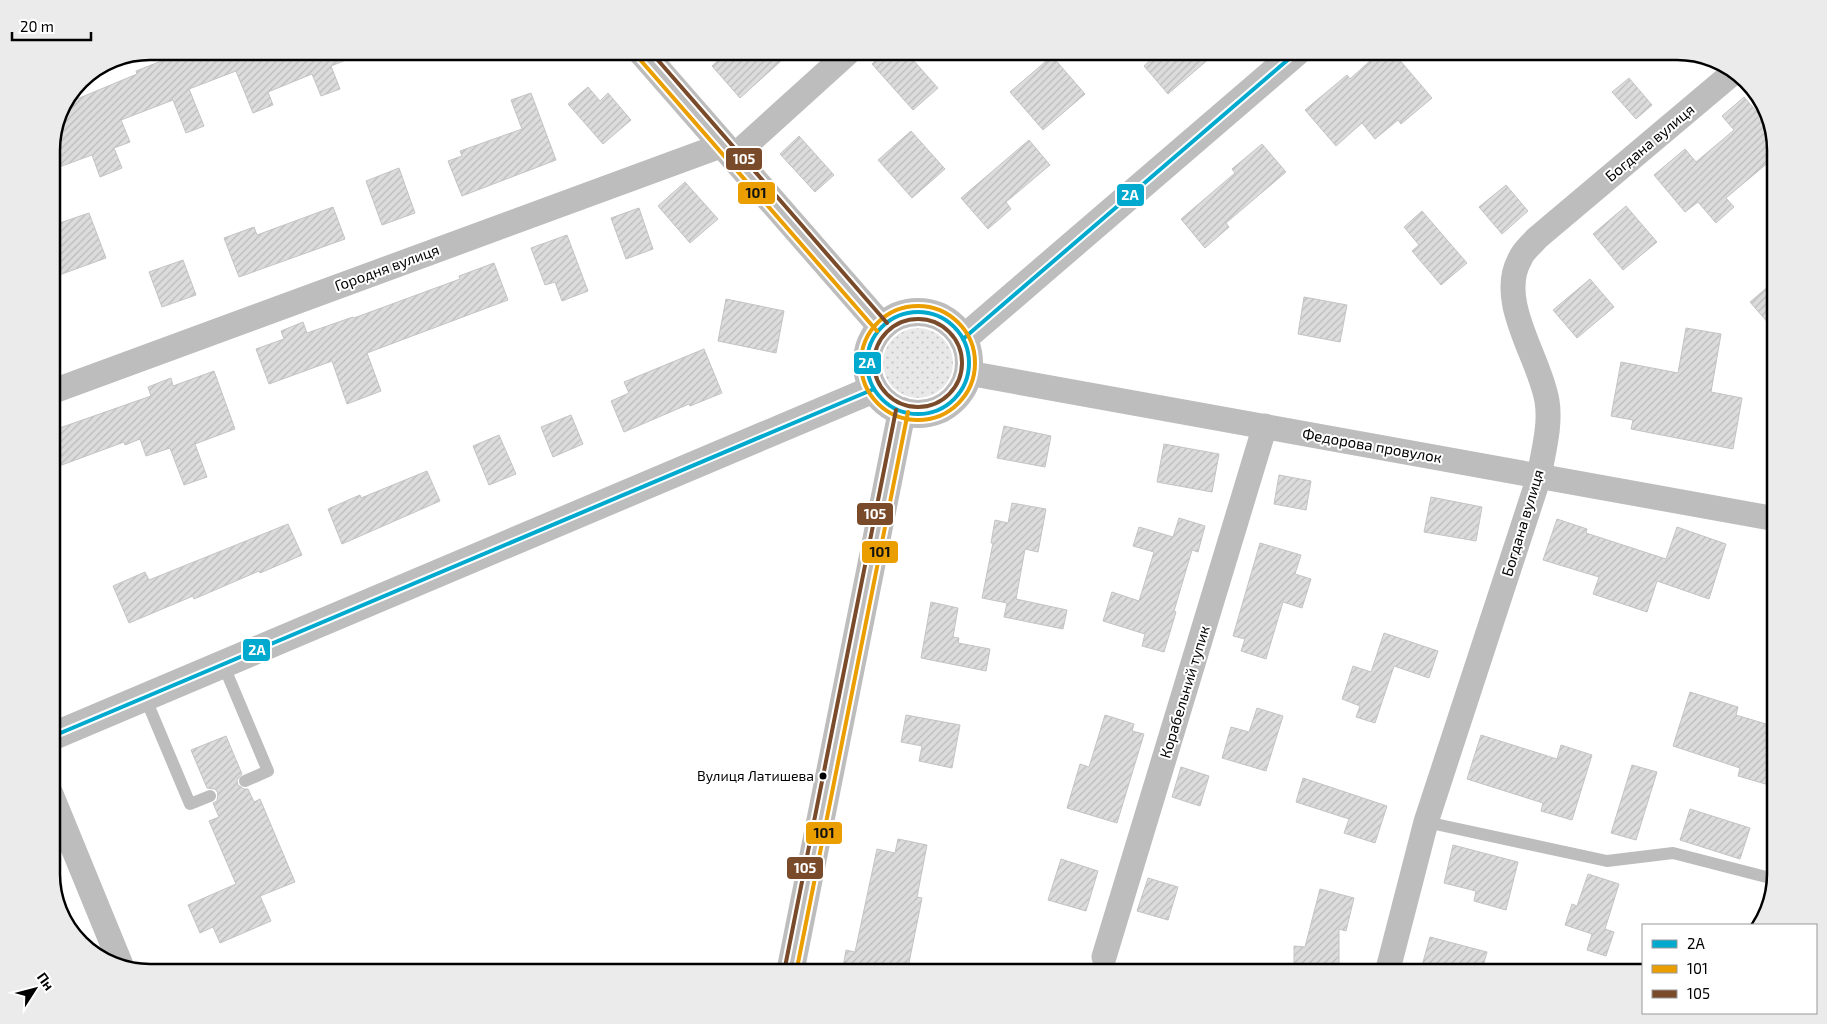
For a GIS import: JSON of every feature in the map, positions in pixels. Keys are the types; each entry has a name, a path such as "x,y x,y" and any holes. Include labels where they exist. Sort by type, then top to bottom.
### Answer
{"street":[{"path":"649,60 882,327"},
{"path":"728,151 839,60"},
{"path":"963,339 1288,60"},
{"name":"Богдана вулиця","path":"1389,964 1426,822 1539,477 1549,418 1547,400 1514,304 1512,281 1520,259 1537,238 1729,76"},
{"name":"Городня вулиця","path":"60,389 728,151"},
{"path":"916,311 935,314 951,324 963,339 969,355 968,373 960,392 944,407 923,414 902,411 886,402 874,389 867,368 870,346 882,327 897,316 916,311"},
{"name":"Федорова провулок","path":"968,373 1767,517"},
{"path":"60,734 874,389"},
{"path":"792,964 902,411"},
{"name":"Корабельний тупик","path":"1104,957 1266,426"},
{"path":"60,814 118,958"}],"lane":[{"path":"224,664 268,771 245,781"},
{"path":"145,697 190,804 210,796"},
{"path":"1426,822 1607,861 1673,853 1767,877"}],"shaded area":[{"path":"911,328 925,328 938,334 947,343 953,356 951,376 943,388 925,398 911,398 898,392 889,383 883,370 883,356 889,343 898,334"}],"building":[{"path":"164,60 346,60 331,66 340,89 321,96 312,74 268,92 273,105 253,113 236,71 189,89 204,126 186,133 173,100 121,120 130,142 114,148 122,168 100,177 92,155 60,167 60,144 63,127 75,100 137,74 136,71"},
{"path":"719,60 782,60 740,98 712,66"},
{"path":"876,60 913,60 938,88 913,110 872,64"},
{"path":"1047,60 1055,60 1085,94 1043,130 1010,92"},
{"path":"1150,60 1208,60 1168,94 1144,66"},
{"path":"1371,60 1400,60 1432,98 1401,124 1398,120 1375,139 1362,123 1336,146 1305,110 1347,75 1350,79"},
{"path":"1629,78 1652,105 1636,119 1612,92"},
{"path":"588,87 600,101 608,93 631,120 603,144 568,104"},
{"path":"531,93 556,160 462,196 448,161 462,156 460,151 522,129 511,100"},
{"path":"1744,97 1760,115 1762,121 1767,144 1767,164 1726,198 1734,207 1716,223 1698,202 1685,212 1654,175 1685,149 1696,162 1734,130 1722,116"},
{"path":"911,131 945,169 912,198 878,160"},
{"path":"799,136 834,175 815,192 780,154"},
{"path":"1029,140 1050,165 1006,202 1011,209 988,229 961,198"},
{"path":"1262,144 1286,172 1226,223 1229,227 1205,248 1181,219 1235,173 1232,169"},
{"path":"399,168 415,213 382,225 366,181"},
{"path":"685,182 718,219 690,243 658,206"},
{"path":"1506,185 1528,211 1502,234 1479,207"},
{"path":"1626,206 1657,242 1623,270 1593,234"},
{"path":"333,207 345,239 239,277 224,238 254,227 257,235"},
{"path":"639,208 653,249 626,259 611,218"},
{"path":"1422,211 1467,263 1441,285 1412,251 1419,245 1404,227"},
{"path":"89,213 106,258 60,275 60,223"},
{"path":"567,235 588,291 562,301 555,282 545,285 531,248"},
{"path":"183,260 196,295 162,307 149,272"},
{"path":"494,263 508,300 367,353 381,391 347,404 332,361 269,384 256,349 284,339 281,331 303,322 307,333 354,318 460,279 459,276"},
{"path":"1590,279 1614,307 1577,338 1553,310"},
{"path":"1767,288 1767,322 1750,302"},
{"path":"1304,297 1347,305 1340,342 1298,334"},
{"path":"726,299 784,311 776,353 718,341"},
{"path":"1686,328 1721,334 1711,392 1742,398 1733,449 1631,429 1633,420 1611,416 1621,362 1678,373"},
{"path":"704,349 722,393 690,406 689,404 624,432 611,401 629,393 624,382"},
{"path":"214,371 235,429 195,444 207,477 184,485 170,448 146,456 140,439 125,445 124,442 60,466 60,428 151,396 148,387 171,378 173,386"},
{"path":"571,415 583,444 553,457 541,427"},
{"path":"1004,426 1051,436 1045,467 997,458"},
{"path":"499,435 516,474 489,485 473,446"},
{"path":"1164,444 1219,454 1212,492 1157,482"},
{"path":"427,471 440,501 342,544 328,509 360,495 361,498"},
{"path":"1279,475 1311,481 1306,510 1274,504"},
{"path":"1431,497 1482,507 1476,541 1424,532"},
{"path":"1012,503 1046,509 1038,552 1025,549 1016,599 1067,610 1063,629 1004,617 1007,603 982,598 993,543 991,543 995,520 1008,523"},
{"path":"1179,518 1205,526 1198,552 1192,550 1164,652 1142,646 1145,634 1103,621 1112,592 1139,601 1154,552 1133,546 1139,527 1173,537"},
{"path":"1557,519 1587,529 1586,533 1666,559 1677,527 1726,544 1709,599 1657,581 1647,612 1593,594 1599,577 1543,560"},
{"path":"288,524 302,555 194,599 193,596 129,623 113,586 145,572 149,580"},
{"path":"1260,543 1301,555 1295,574 1311,579 1302,608 1283,602 1266,659 1241,651 1245,639 1233,636"},
{"path":"931,602 958,608 953,637 959,638 958,643 990,649 986,671 921,658"},
{"path":"1384,633 1438,651 1429,678 1394,666 1375,723 1356,717 1360,706 1342,699 1353,666 1371,672"},
{"path":"1690,692 1738,707 1736,715 1767,724 1767,784 1738,776 1740,768 1673,746"},
{"path":"1257,708 1283,716 1266,771 1222,758 1231,727 1249,732"},
{"path":"906,715 960,725 952,768 919,761 922,746 901,742"},
{"path":"1105,715 1134,724 1132,731 1144,734 1117,823 1067,808 1080,764 1089,767"},
{"path":"1481,735 1557,759 1561,745 1592,755 1572,820 1541,811 1543,803 1467,779"},
{"path":"226,736 242,774 237,780 238,785 248,789 254,802 260,799 295,882 260,896 271,921 220,943 213,927 200,933 188,905 236,884 209,821 219,817 213,803 217,801 218,793 215,789 207,788 191,750"},
{"path":"1632,765 1657,772 1636,840 1611,833"},
{"path":"1181,767 1209,776 1200,806 1172,797"},
{"path":"1303,778 1387,806 1375,843 1344,833 1349,819 1296,802"},
{"path":"1690,809 1750,828 1740,859 1680,840"},
{"path":"898,839 927,845 917,897 922,898 909,964 844,964 846,950 855,952 877,849 895,853"},
{"path":"1453,845 1518,862 1506,910 1474,901 1476,891 1444,883"},
{"path":"1061,859 1098,871 1086,911 1048,900"},
{"path":"1588,874 1619,884 1605,929 1614,932 1606,956 1587,950 1592,934 1565,925 1572,904 1577,906"},
{"path":"1148,878 1178,887 1168,920 1137,911"},
{"path":"1320,889 1354,898 1346,931 1339,929 1339,964 1294,964 1294,946 1305,947"},
{"path":"1430,937 1487,952 1484,964 1422,964"}],"transit line":[{"name":"101","path":"640,60 877,331"},
{"name":"105","path":"658,60 887,323"},
{"name":"2А","path":"963,339 1288,60"},
{"name":"101","path":"918,306 940,311 958,323 970,341 975,363 970,385 958,403 940,415 918,420 896,415 878,403 866,385 861,363 866,341 878,323 896,311 918,306"},
{"name":"2А","path":"918,312 937,316 954,327 965,344 969,363 965,382 954,399 937,410 918,414 899,410 882,399 871,382 867,363 871,344 882,327 899,316 918,312"},
{"name":"105","path":"918,319 935,322 943,326 955,338 959,346 962,363 959,380 955,388 943,400 935,404 918,407 901,404 893,400 881,388 877,380 874,363 877,346 881,338 893,326 901,322 918,319"},
{"name":"2А","path":"60,733 874,389"},
{"name":"105","path":"786,964 896,410"},
{"name":"101","path":"798,964 908,412"}],"place":[{"name":"Вулиця Латишева","path":"823,776"}]}
